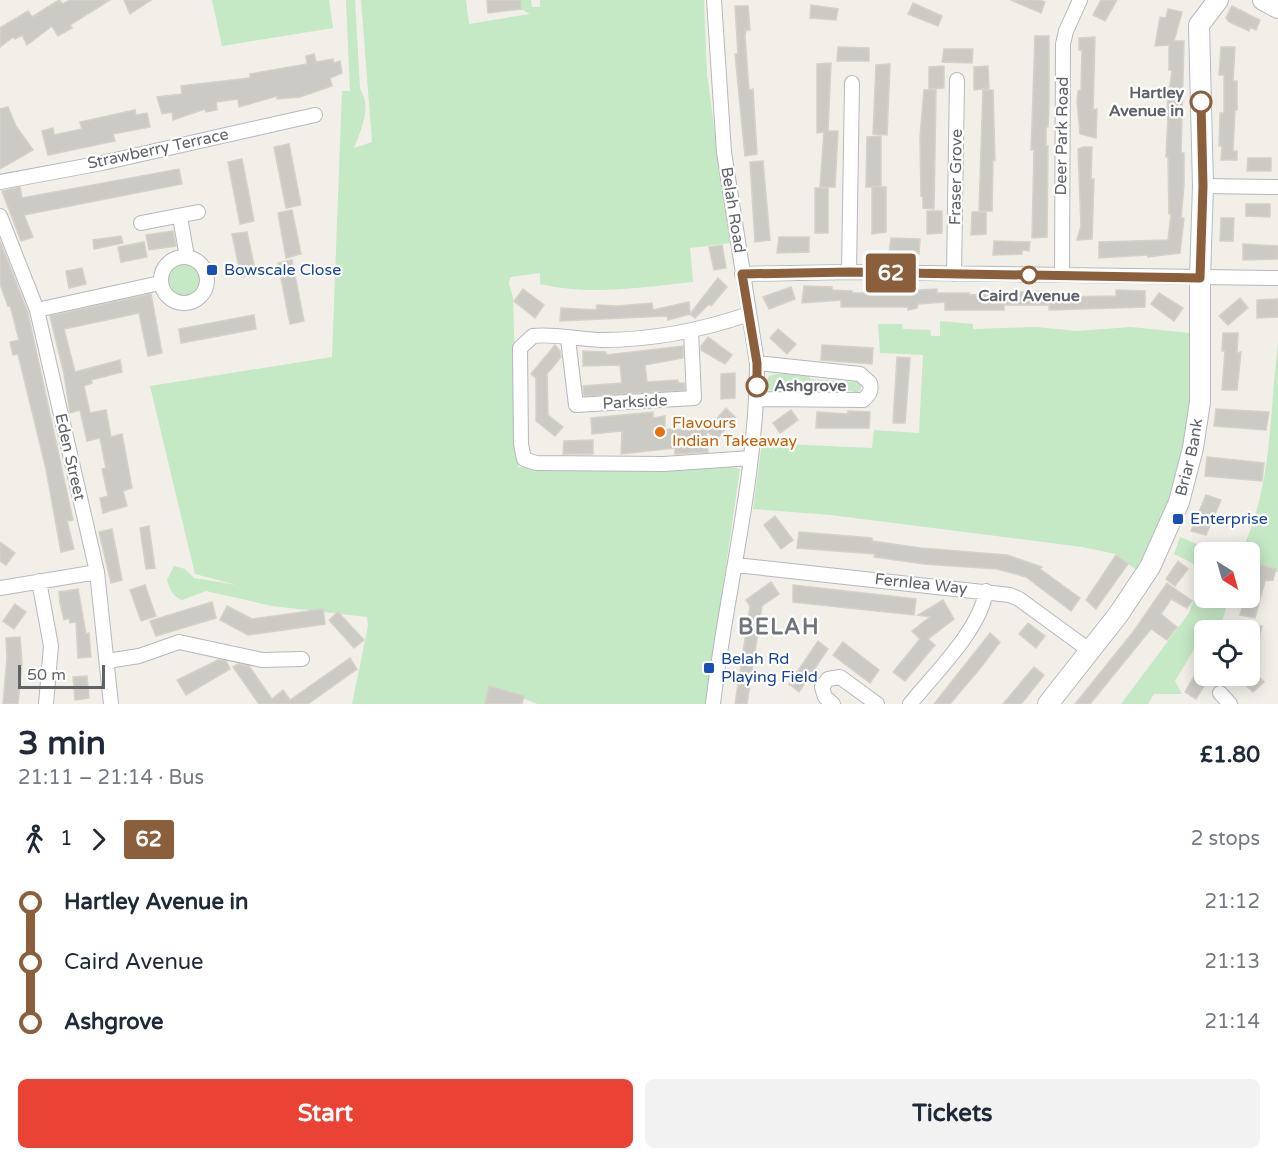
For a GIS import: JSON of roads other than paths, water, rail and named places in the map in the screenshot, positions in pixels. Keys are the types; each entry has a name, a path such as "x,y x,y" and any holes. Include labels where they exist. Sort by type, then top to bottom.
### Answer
{"street":[{"name":"Belah Road","path":"713,704 736,565 757,399 757,363 724,152 714,0"},
{"name":"Deer Park Road","path":"1062,276 1063,45 1066,31 1080,0"},
{"name":"Briar Bank","path":"1048,704 1118,616 1145,576 1164,540 1179,502 1193,448 1200,402 1203,186 1199,25 1218,0"},
{"path":"1263,0 1278,8"},
{"name":"Fraser Grove","path":"954,274 957,80"},
{"path":"849,272 852,82"},
{"name":"Strawberry Terrace","path":"0,182 102,163 315,115"},
{"path":"1203,186 1278,187"},
{"path":"141,223 198,212"},
{"name":"Eden Street","path":"0,216 37,310 97,572 111,704"},
{"path":"180,217 187,257"},
{"path":"187,257 201,265 206,272 207,279 203,295 189,303 174,302 166,295 160,283 163,269 174,259 187,257"},
{"path":"742,274 849,272 1278,278"},
{"path":"37,310 160,283"},
{"path":"749,314 703,329 635,338 568,339 533,336 520,348 521,444 524,459 536,463 664,464 751,458"},
{"name":"Parkside","path":"568,339 576,405 694,398 691,331"},
{"path":"757,363 860,374 870,383 871,388 870,393 863,400 757,399"},
{"name":"Fernlea Way","path":"736,565 986,591 1019,598 1089,650"},
{"path":"0,588 97,572"},
{"path":"39,581 50,629 46,704"},
{"path":"910,704 972,627 981,613 986,591"},
{"path":"107,661 139,656 179,642 262,660 302,659"},
{"path":"833,704 825,697 822,687 828,678 840,676 877,704"},
{"path":"1220,693 1230,704"}],"place":[{"name":"Hartley Avenue in","path":"1201,102"},
{"name":"Bowscale Close","path":"212,270"},
{"name":"Caird Avenue","path":"1029,275"},
{"name":"Ashgrove","path":"757,386"},
{"name":"Flavours Indian Takeaway","path":"660,432"},
{"name":"Enterprise","path":"1178,519"},
{"name":"Belah Rd Playing Field","path":"709,668"}],"district":[{"name":"BELAH","path":"779,627"}]}
